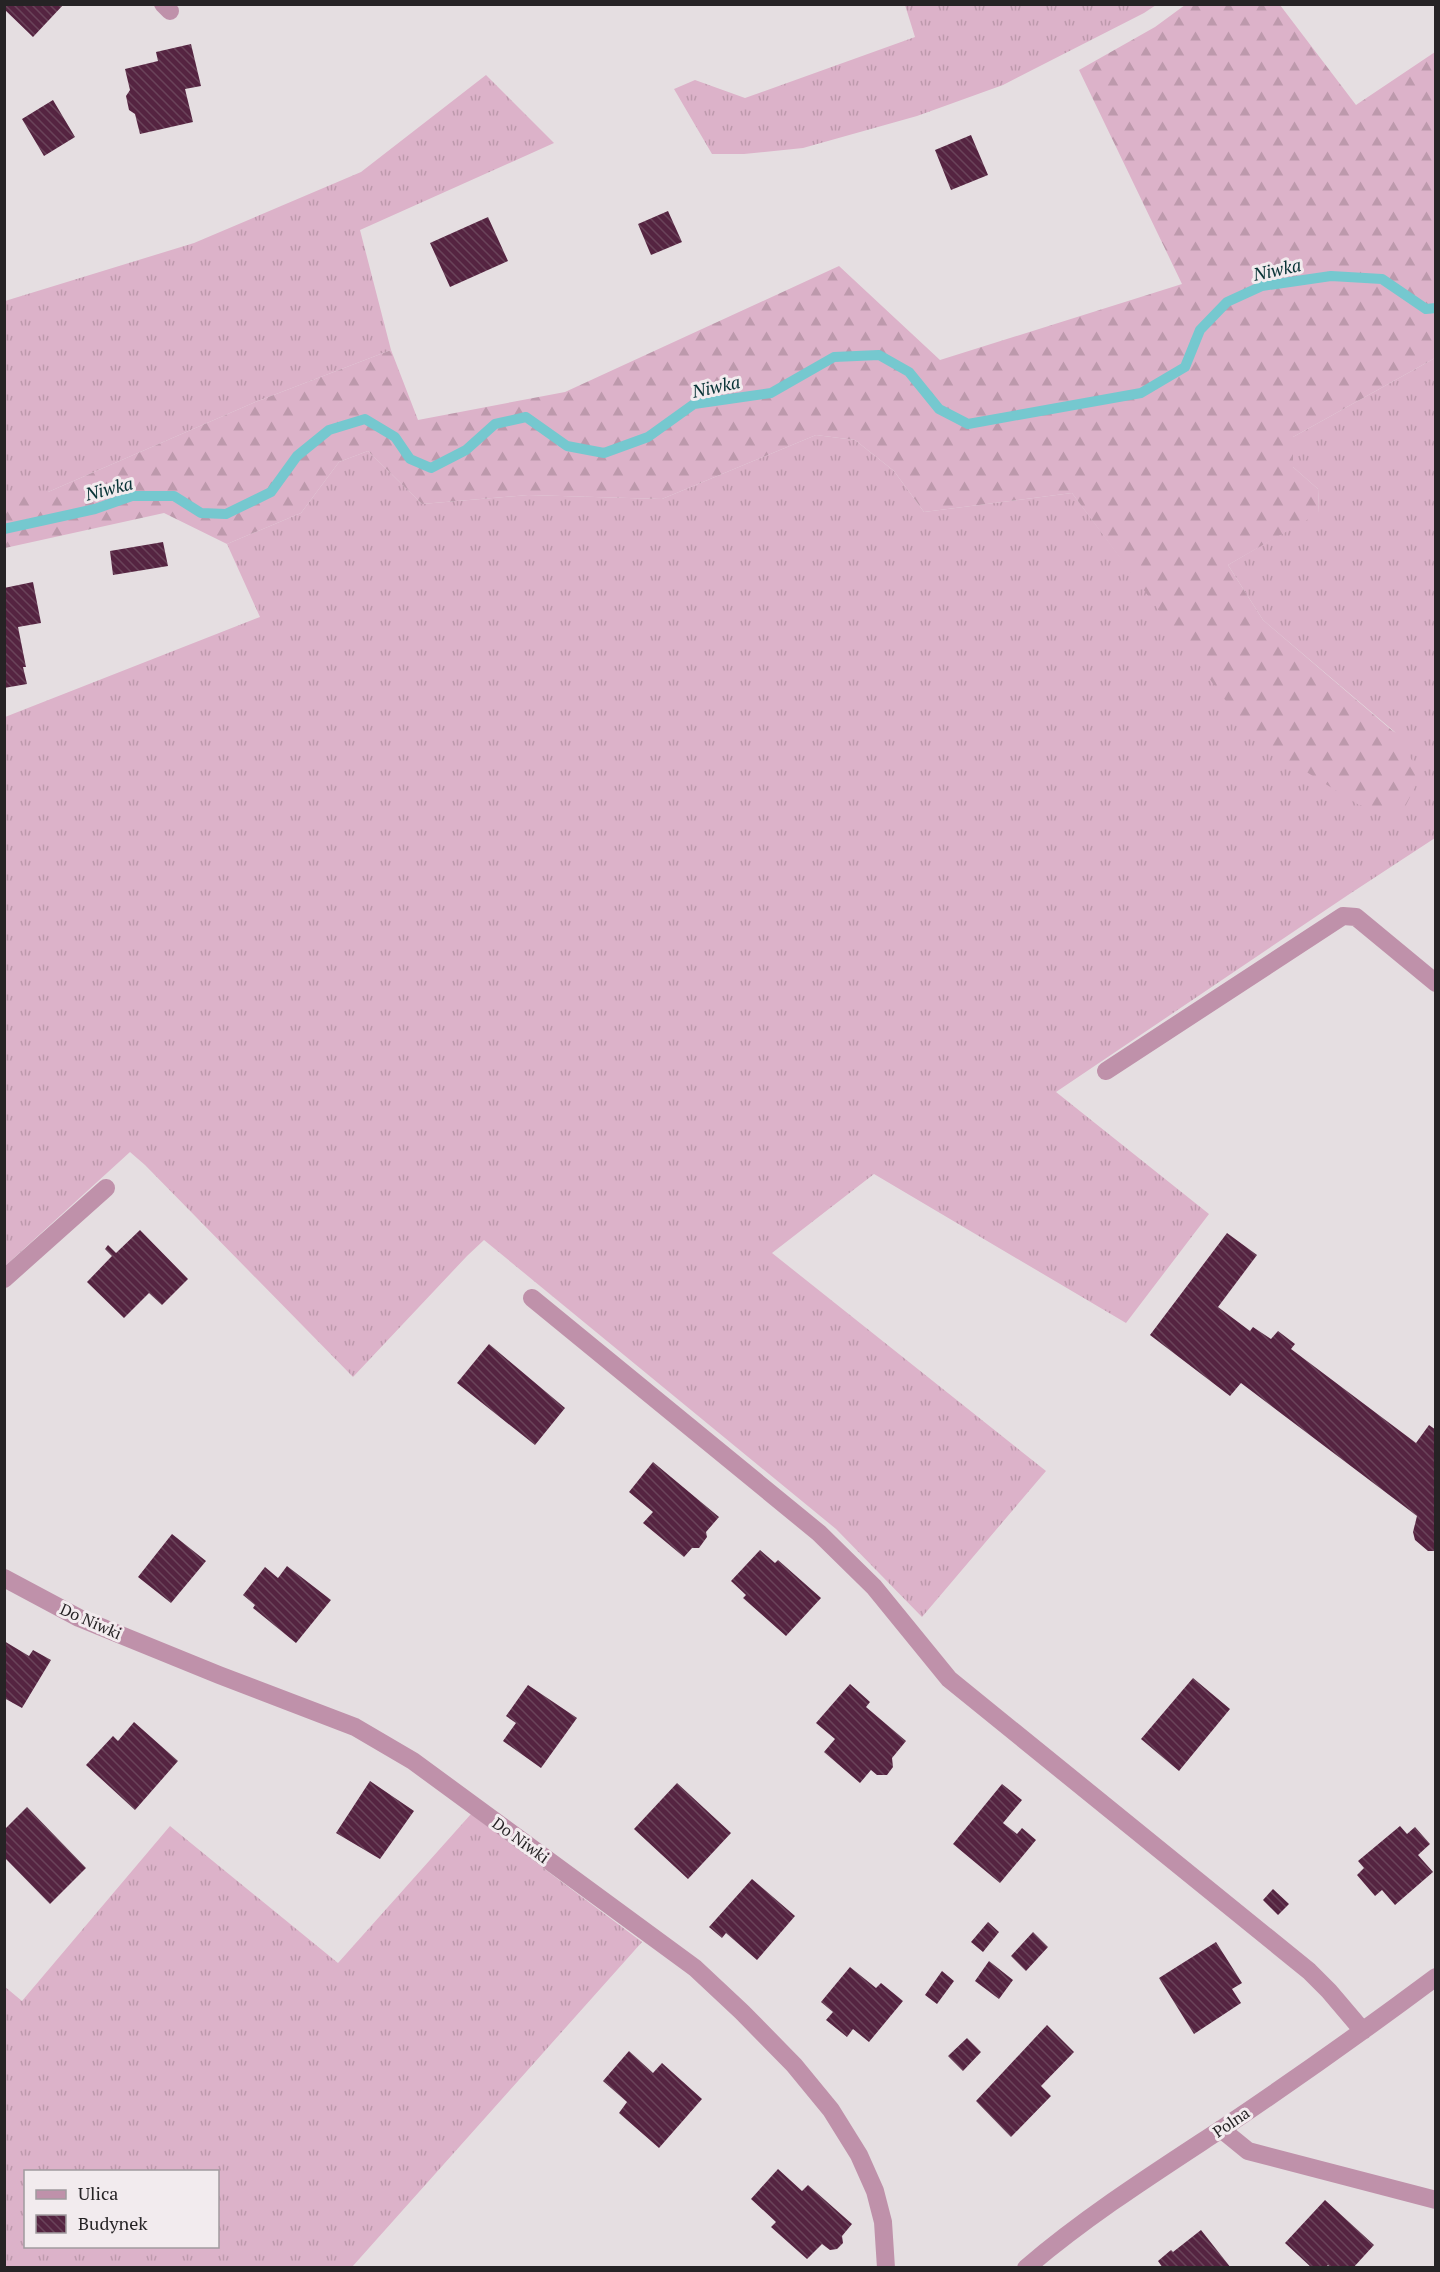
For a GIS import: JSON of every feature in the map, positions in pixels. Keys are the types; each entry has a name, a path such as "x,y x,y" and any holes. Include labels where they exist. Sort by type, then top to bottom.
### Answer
{"street":[{"path":"1106,1071 1343,916 1356,917 1436,983"},
{"path":"4,1279 105,1188"},
{"path":"532,1298 819,1533 874,1587 949,1679 1309,1971 1363,2031"},
{"name":"Do Niwki","path":"4,1578 80,1618 355,1727 413,1761 695,1968 787,2057 831,2110 859,2155 875,2191 883,2222 886,2268"},
{"name":"Polna","path":"1026,2268 1119,2196 1363,2031 1436,1977"},
{"path":"1221,2129 1248,2151 1436,2200"}],"green space":[{"path":"905,4 1156,5 1003,85 917,116 803,148 744,154 712,154 674,89 695,80 745,98 915,37"},
{"path":"1185,5 1280,5 1356,105 1435,52 1435,358 1293,437 1293,467 1318,489 1319,513 1228,565 1263,620 1395,733 1421,775 1404,809 1359,805 1254,739 1072,493 924,512 894,471 855,440 816,435 662,499 528,495 422,504 368,451 339,462 301,513 227,544 164,513 5,548 5,492 48,492 253,403 391,350 418,420 565,392 839,266 940,360 1182,284 1079,70 1155,27"},
{"path":"486,75 554,143 360,230 391,350 253,403 48,492 5,492 5,301 194,243 361,172"},
{"path":"1435,358 1435,838 1056,1092 1209,1214 1126,1323 874,1174 772,1253 1046,1471 922,1617 836,1529 484,1240 353,1377 130,1152 5,1266 5,717 260,617 227,544 301,513 339,462 368,451 422,504 528,495 662,499 816,435 855,440 894,471 924,512 1072,493 1123,561 1396,733 1263,620 1228,565 1319,512 1318,489 1293,467 1293,437"},
{"path":"471,1814 642,1942 352,2267 5,2267 4,1986 22,2001 170,1826 338,1963"}],"building":[{"path":"4,4 64,4 33,37 4,9"},
{"path":"191,44 201,86 185,89 193,122 140,134 135,114 129,110 126,96 130,90 125,69 158,61 156,52"},
{"path":"53,100 75,137 44,156 22,119"},
{"path":"971,135 988,175 951,190 935,150"},
{"path":"668,211 682,242 651,255 638,224"},
{"path":"488,217 508,261 450,287 430,243"},
{"path":"163,542 168,566 113,575 110,551"},
{"path":"33,582 41,623 18,627 27,684 4,688 4,588"},
{"path":"140,1230 188,1279 162,1305 149,1293 124,1318 87,1282 112,1256 105,1249 108,1245 116,1253"},
{"path":"1227,1233 1257,1255 1218,1307 1250,1331 1253,1327 1271,1339 1278,1331 1295,1344 1291,1349 1416,1443 1429,1425 1436,1430 1436,1551 1428,1551 1415,1540 1413,1532 1417,1516 1241,1383 1230,1396 1150,1335"},
{"path":"489,1344 565,1408 535,1445 457,1383"},
{"path":"653,1462 719,1517 706,1532 707,1537 699,1548 692,1548 684,1557 643,1523 653,1512 629,1492"},
{"path":"172,1534 206,1561 171,1603 138,1577"},
{"path":"760,1550 775,1563 778,1560 821,1598 786,1636 743,1598 746,1595 731,1581"},
{"path":"287,1566 331,1600 296,1643 253,1608 255,1605 243,1595 265,1567 278,1578"},
{"path":"4,1641 29,1656 33,1650 51,1660 22,1708 4,1698"},
{"path":"1193,1678 1230,1709 1179,1771 1141,1739"},
{"path":"850,1684 870,1702 866,1707 906,1741 892,1758 893,1767 887,1775 877,1775 871,1770 860,1783 824,1752 835,1739 816,1723"},
{"path":"528,1685 577,1718 541,1768 503,1741 516,1723 506,1716"},
{"path":"134,1722 178,1761 135,1810 86,1765 113,1736 118,1741"},
{"path":"370,1781 414,1811 380,1859 336,1833"},
{"path":"677,1783 731,1833 688,1879 634,1829"},
{"path":"1002,1784 1022,1800 1003,1823 1017,1834 1022,1828 1036,1840 1000,1883 953,1844"},
{"path":"27,1807 86,1868 50,1904 4,1857 4,1830"},
{"path":"1400,1826 1407,1834 1415,1827 1430,1844 1418,1855 1433,1872 1395,1905 1382,1890 1375,1896 1357,1875 1364,1868 1358,1861"},
{"path":"752,1879 795,1916 757,1960 726,1933 722,1938 709,1927"},
{"path":"1273,1889 1289,1904 1278,1915 1263,1900"},
{"path":"988,1922 999,1932 983,1952 971,1942"},
{"path":"1033,1932 1048,1947 1026,1971 1011,1956"},
{"path":"1216,1942 1242,1983 1232,1989 1241,2003 1194,2034 1159,1978"},
{"path":"989,1961 1013,1980 999,1999 975,1981"},
{"path":"850,1967 876,1988 881,1983 903,2001 869,2042 853,2029 847,2037 826,2020 833,2012 821,2002"},
{"path":"942,1971 954,1981 937,2004 925,1995"},
{"path":"1047,2025 1074,2052 1041,2086 1051,2096 1011,2137 976,2101"},
{"path":"967,2038 981,2052 963,2071 948,2056"},
{"path":"629,2051 653,2073 662,2063 702,2099 659,2148 619,2113 627,2102 603,2081"},
{"path":"778,2169 802,2191 808,2185 852,2224 842,2236 843,2243 837,2249 830,2250 822,2244 807,2259 771,2227 776,2222 751,2199"},
{"path":"1325,2200 1374,2245 1353,2268 1331,2268 1328,2265 1325,2268 1312,2268 1285,2243"},
{"path":"1201,2230 1231,2268 1163,2268 1158,2261"}],"waterway":[{"name":"Niwka","path":"4,529 95,509 132,496 174,496 201,513 226,514 271,492 297,456 329,430 365,419 395,437 410,459 431,468 466,450 495,424 526,417 567,446 604,453 648,437 694,404 771,393 834,357 879,355 909,372 939,409 968,424 1141,393 1185,367 1200,330 1227,302 1262,286 1331,276 1382,279 1426,309 1436,308"}]}
